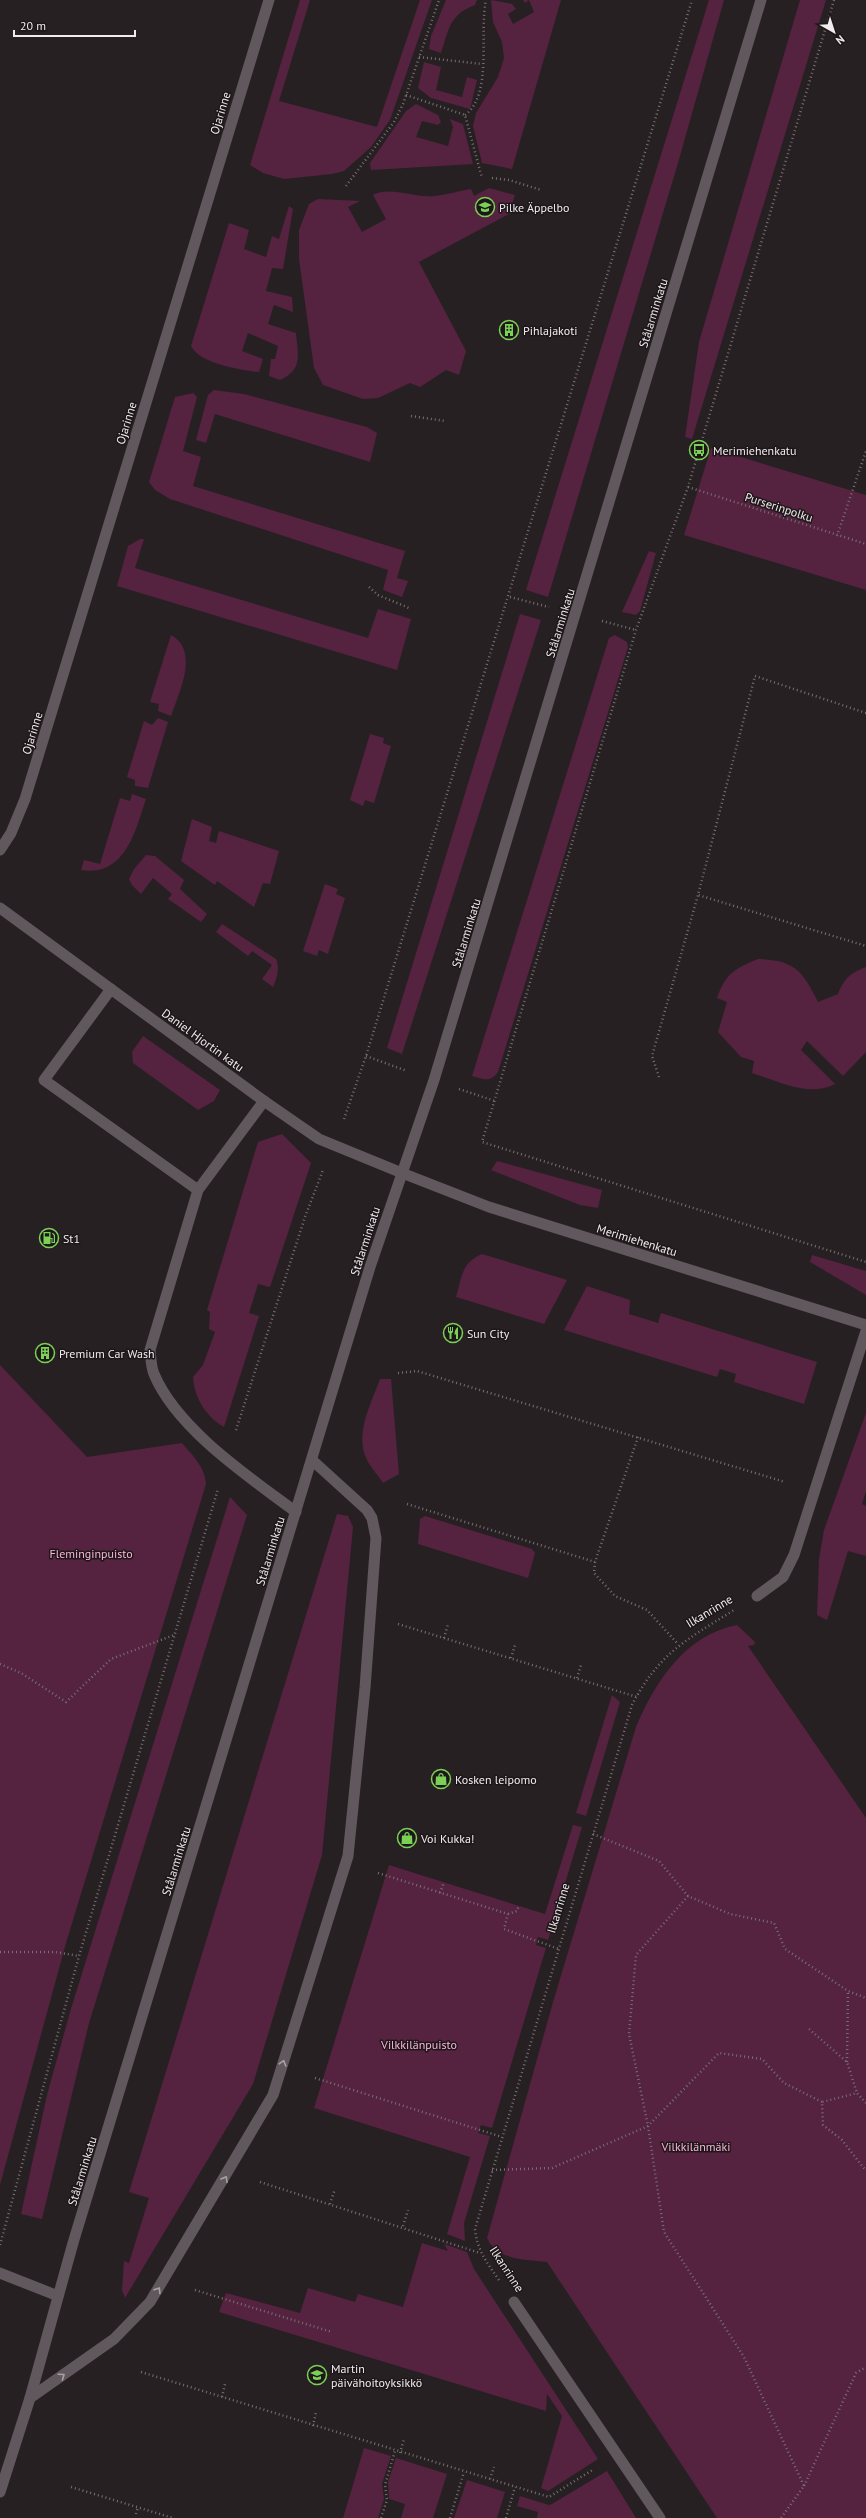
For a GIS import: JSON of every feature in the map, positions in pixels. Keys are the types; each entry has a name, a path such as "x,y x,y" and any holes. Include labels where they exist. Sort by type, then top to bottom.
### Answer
{"main road":[{"name":"Ojarinne","path":"0,850 11,833 25,799 268,0"},
{"name":"Stålarminkatu","path":"0,2492 30,2398 58,2296 370,1267 443,1052 761,0"},
{"name":"Daniel Hjortin katu","path":"0,908 264,1101 320,1140 402,1172"},
{"path":"111,989 44,1080 198,1190"},
{"path":"264,1101 198,1190 150,1350 153,1373 166,1397 183,1417 226,1459 296,1512"},
{"name":"Merimiehenkatu","path":"402,1172 489,1207 866,1325"},
{"path":"757,1596 782,1576 794,1555 866,1331"},
{"path":"30,2398 114,2339 145,2308 195,2231 273,2095 348,1856 365,1688 376,1538 372,1518 367,1510 312,1460"},
{"path":"0,2273 58,2296"},
{"name":"Ilkanrinne","path":"514,2302 660,2518"}],"path":[{"path":"346,186 394,122 406,95 439,0"},
{"path":"465,115 472,110 478,100 482,79 483,13 486,0"},
{"path":"348,1111 510,597 692,0"},
{"path":"834,0 688,487 636,630 482,1142 866,1262"},
{"path":"420,57 482,64"},
{"path":"406,95 465,115"},
{"path":"465,115 482,178"},
{"path":"492,178 509,180 541,190"},
{"path":"411,416 445,420"},
{"path":"837,536 866,451"},
{"name":"Purserinpolku","path":"688,487 837,536 866,544"},
{"path":"369,587 378,595 409,608"},
{"path":"659,1077 652,1056 698,894 755,676 866,713"},
{"path":"698,894 866,946"},
{"path":"0,2245 79,1956 226,1459 305,1217 321,1174"},
{"path":"398,1373 417,1371 786,1482"},
{"path":"638,1437 595,1562 594,1573 615,1596 647,1610 678,1644"},
{"path":"407,1504 595,1562"},
{"name":"Ilkanrinne","path":"514,2302 480,2253 476,2242 475,2229 593,1834 636,1696 655,1668 678,1644 757,1596"},
{"path":"398,1624 636,1696"},
{"path":"444,1638 448,1624"},
{"path":"0,1664 21,1673 66,1702 111,1659 174,1635"},
{"path":"511,1658 515,1645"},
{"path":"577,1678 581,1665"},
{"path":"593,1834 659,1861 688,1896 730,1914 774,1923 785,1949 848,1990 866,1998"},
{"path":"378,1873 508,1914 517,1911 519,1906"},
{"path":"440,1893 444,1882"},
{"path":"688,1896 636,1955 629,2034 648,2126 664,2232 744,2357 804,2486"},
{"path":"508,1914 504,1929 559,1949"},
{"path":"0,1952 55,1952 79,1956"},
{"path":"848,1990 848,2062 857,2093 866,2103"},
{"path":"809,2029 848,2062"},
{"path":"492,2170 552,2168 648,2126 719,2053 762,2059 784,2083 822,2102 857,2093"},
{"path":"315,2078 502,2137"},
{"path":"822,2102 823,2125 842,2140 866,2171"},
{"path":"260,2182 403,2226 480,2253"},
{"path":"330,2204 335,2188"},
{"path":"403,2226 408,2210"},
{"path":"195,2290 332,2332"},
{"path":"781,2518 804,2486 856,2373 866,2367"},
{"path":"141,2372 400,2453 549,2497 618,2455"},
{"path":"222,2398 225,2384"},
{"path":"313,2426 316,2412"},
{"path":"400,2453 404,2440"},
{"path":"381,2518 387,2500 385,2485 395,2451"},
{"path":"490,2480 494,2467"},
{"path":"450,2518 464,2472"},
{"path":"71,2487 173,2518"},
{"path":"506,2518 515,2487"},
{"path":"136,2514 138,2507"}],"green space":[{"path":"300,0 310,0 279,101 377,127 420,0 432,0 390,120 371,147 344,171 332,174 284,179 263,173 250,165"},
{"path":"446,0 477,0 475,5 466,9 455,18 448,30 441,53 429,49 431,36"},
{"path":"491,0 512,4 516,9 508,14 513,24 534,12 529,0 561,0 512,169 482,163 473,126 476,113 498,77 504,58 502,42 493,22"},
{"path":"709,0 724,0 678,163 548,597 526,590"},
{"path":"800,0 826,0 692,439 685,437 699,342"},
{"path":"424,62 441,67 436,90 462,97 467,77 477,80 470,109 431,98 418,88"},
{"path":"416,104 438,115 441,122 438,125 422,121 416,137 448,146 453,127 450,119 463,124 473,164 371,170 370,163 406,111"},
{"path":"489,188 515,195 509,214 419,262 466,351 459,375 446,370 420,387 410,383 378,398 363,399 323,385 314,368 299,259 299,230 309,204 318,199 360,201 348,207 362,232 386,219 373,195 394,192 434,196 471,189 474,196"},
{"path":"289,206 293,209 283,269 272,268 266,291 292,297 293,312 274,305 268,324 296,333 298,355 296,367 292,372 280,380 269,376 271,359 275,359 278,346 248,333 242,351 263,359 259,372 232,368 212,362 196,352 191,346 229,223 249,230 244,249 266,257 272,236 279,239"},
{"path":"214,390 244,394 367,427 377,433 370,462 215,414 206,443 196,440 208,395"},
{"path":"193,393 197,397 183,451 201,457 193,486 405,551 397,578 408,581 402,597 383,590 388,570 170,499 155,490 149,482 175,397"},
{"path":"711,448 866,495 866,590 684,535"},
{"path":"140,539 144,539 135,568 368,638 378,609 411,619 397,670 117,586 128,546"},
{"path":"649,551 656,553 640,611 636,615 622,612"},
{"path":"520,614 541,620 402,1054 387,1048"},
{"path":"171,635 180,642 186,661 182,684 171,716 158,711 159,704 150,702"},
{"path":"615,635 627,642 628,647 498,1072 489,1079 472,1076 609,638"},
{"path":"158,718 168,722 148,788 135,786 135,780 127,777 144,721 152,725"},
{"path":"370,734 384,738 383,743 391,746 374,803 365,800 363,806 350,800"},
{"path":"132,794 146,799 132,838 126,850 118,859 108,866 96,870 81,870 84,860 100,864 120,798 130,801"},
{"path":"192,819 212,827 209,841 216,843 219,831 279,851 270,884 263,883 254,907 217,881 215,885 181,861"},
{"path":"146,855 155,856 184,880 180,889 207,914 201,922 168,899 172,894 153,878 141,894 132,885 129,879 134,869"},
{"path":"325,884 338,889 336,894 345,898 328,954 319,950 317,956 303,951"},
{"path":"222,924 276,959 278,973 273,987 262,979 272,965 252,951 248,956 216,932"},
{"path":"758,959 781,962 790,965 797,970 808,983 818,1002 838,994 843,984 849,977 866,967 866,1052 843,1076 807,1041 801,1050 835,1084 825,1088 804,1089 783,1084 752,1073 754,1061 741,1057 718,1032 727,1002 717,998 720,990 732,973"},
{"path":"143,1036 220,1090 214,1101 198,1110 133,1063 132,1052"},
{"path":"282,1134 311,1163 270,1287 258,1284 249,1313 259,1316 224,1427 212,1418 202,1406 196,1392 193,1377 203,1365 215,1332 209,1329 210,1312 207,1310 258,1142"},
{"path":"497,1161 602,1190 598,1208 580,1205 491,1170"},
{"path":"482,1254 567,1280 544,1324 456,1297 461,1277 466,1266"},
{"path":"812,1255 866,1271 866,1295 810,1262"},
{"path":"587,1286 630,1300 629,1314 658,1323 661,1313 817,1362 804,1404 734,1382 736,1374 720,1369 717,1377 564,1330"},
{"name":"Fleminginpuisto","path":"0,1365 87,1457 182,1443 201,1467 206,1484 66,1943 0,2185"},
{"path":"380,1379 391,1379 399,1474 383,1483 367,1460 363,1450 362,1440 365,1419"},
{"path":"866,1413 866,1491 862,1504 866,1506 866,1556 848,1551 827,1620 817,1615 819,1559 824,1530"},
{"path":"230,1497 247,1515 89,2023 42,2219 21,2214 47,2095 70,2012"},
{"path":"337,1514 348,1516 353,1527 322,1855 253,2084 125,2298 122,2290 124,2261 129,2263 149,2198 129,2192"},
{"path":"425,1516 532,1549 535,1553 528,1578 418,1544 420,1519"},
{"name":"Vilkkilänmäki","path":"737,1625 755,1642 754,1645 748,1646 866,1818 866,2518 717,2518 547,2262 512,2258 498,2251 492,2246 487,2238 553,2002 636,1727 652,1693 674,1663 687,1650 702,1639 719,1630"},
{"path":"612,1695 620,1702 586,1816 576,1813"},
{"name":"Vilkkilänpuisto","path":"573,1825 582,1827 548,1940 538,1937 536,1945 546,1948 492,2128 481,2125 478,2133 490,2136 464,2223 465,2241 447,2234 470,2157 314,2108 389,1865 545,1914"},
{"path":"422,2243 448,2251 444,2244 467,2252 474,2269 598,2459 548,2491 541,2488 562,2416 547,2394 546,2411 219,2312 226,2293 300,2313 308,2288 355,2302 358,2294 403,2307"},
{"path":"364,2448 391,2456 382,2484 384,2499 378,2518 343,2518"},
{"path":"396,2458 447,2474 433,2518 401,2518 405,2504 389,2499 388,2482"},
{"path":"607,2471 636,2518 537,2518 538,2512 517,2506 520,2496 549,2505 552,2504"},
{"path":"467,2480 505,2492 497,2518 454,2518"}],"place":[{"name":"Pilke Äppelbo","path":"485,207"},
{"name":"Pihlajakoti","path":"509,330"},
{"name":"Merimiehenkatu","path":"699,450"},
{"name":"St1","path":"49,1238"},
{"name":"Sun City","path":"453,1333"},
{"name":"Premium Car Wash","path":"45,1353"},
{"name":"Kosken leipomo","path":"441,1779"},
{"name":"Voi Kukka!","path":"407,1838"},
{"name":"Martin päivähoitoyksikkö","path":"317,2375"}]}
